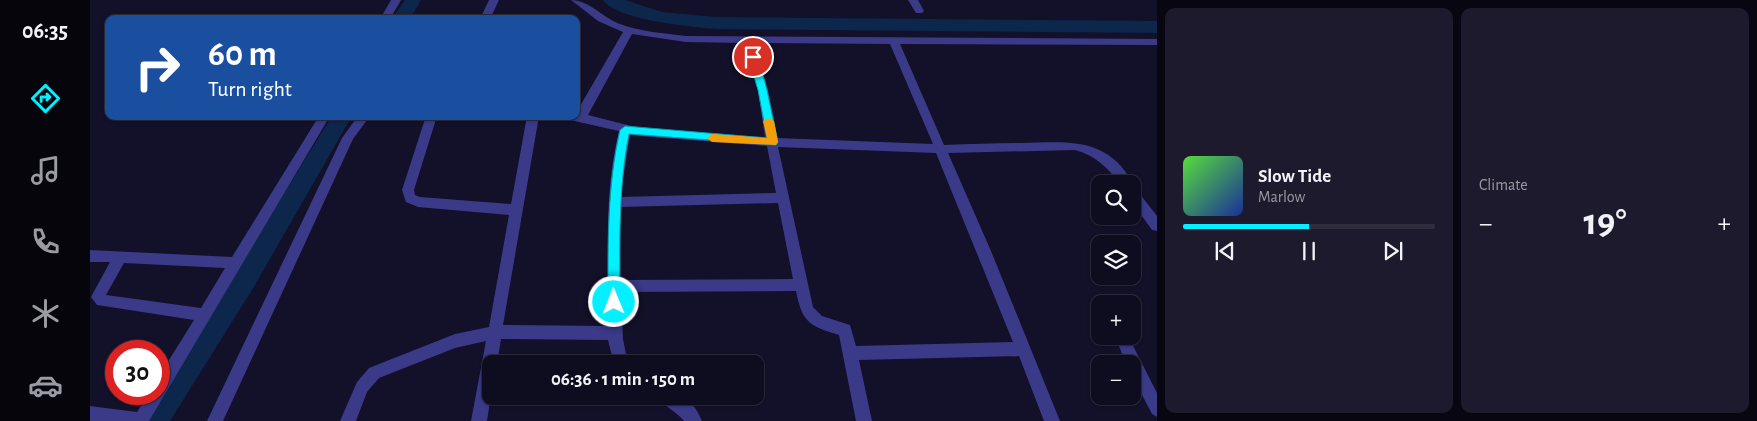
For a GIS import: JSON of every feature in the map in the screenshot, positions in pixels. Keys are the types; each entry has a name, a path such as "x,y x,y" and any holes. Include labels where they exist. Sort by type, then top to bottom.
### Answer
{"street":[{"path":"387,15 396,0"},
{"path":"487,15 494,0"},
{"path":"576,0 600,20 618,29 686,39 1157,42"},
{"path":"913,0 918,11"},
{"path":"580,110 630,31"},
{"path":"748,40 762,90 810,316 820,323 845,330 864,421"},
{"path":"894,41 984,251 1052,421"},
{"path":"580,117 625,130 773,142 940,149 1075,146 1091,149 1104,158 1119,175"},
{"path":"170,372 323,120"},
{"path":"215,421 348,138 361,120"},
{"path":"431,120 408,190 410,198 418,202 516,210"},
{"path":"479,421 532,120"},
{"path":"618,355 616,348 613,286 614,202 617,166 625,130"},
{"path":"614,202 784,198"},
{"path":"1141,204 1157,226"},
{"path":"90,256 236,262"},
{"path":"120,257 100,290 98,297 102,301 205,315"},
{"path":"613,286 802,285"},
{"path":"348,421 362,387 374,373 393,364 455,342 494,332 616,333"},
{"path":"1124,345 1157,409"},
{"path":"850,353 1022,349"},
{"path":"90,414 140,421 150,405"},
{"path":"681,405 694,421"}],"waterway":[{"path":"404,15 413,0"},
{"path":"611,0 624,6 662,17 716,23 1157,27"},
{"path":"154,421 246,277 340,120"}],"slow traffic":[{"path":"712,138 773,142 769,121"}],"route":[{"path":"614,302 614,202 620,146 625,130 773,142 753,57"}]}
